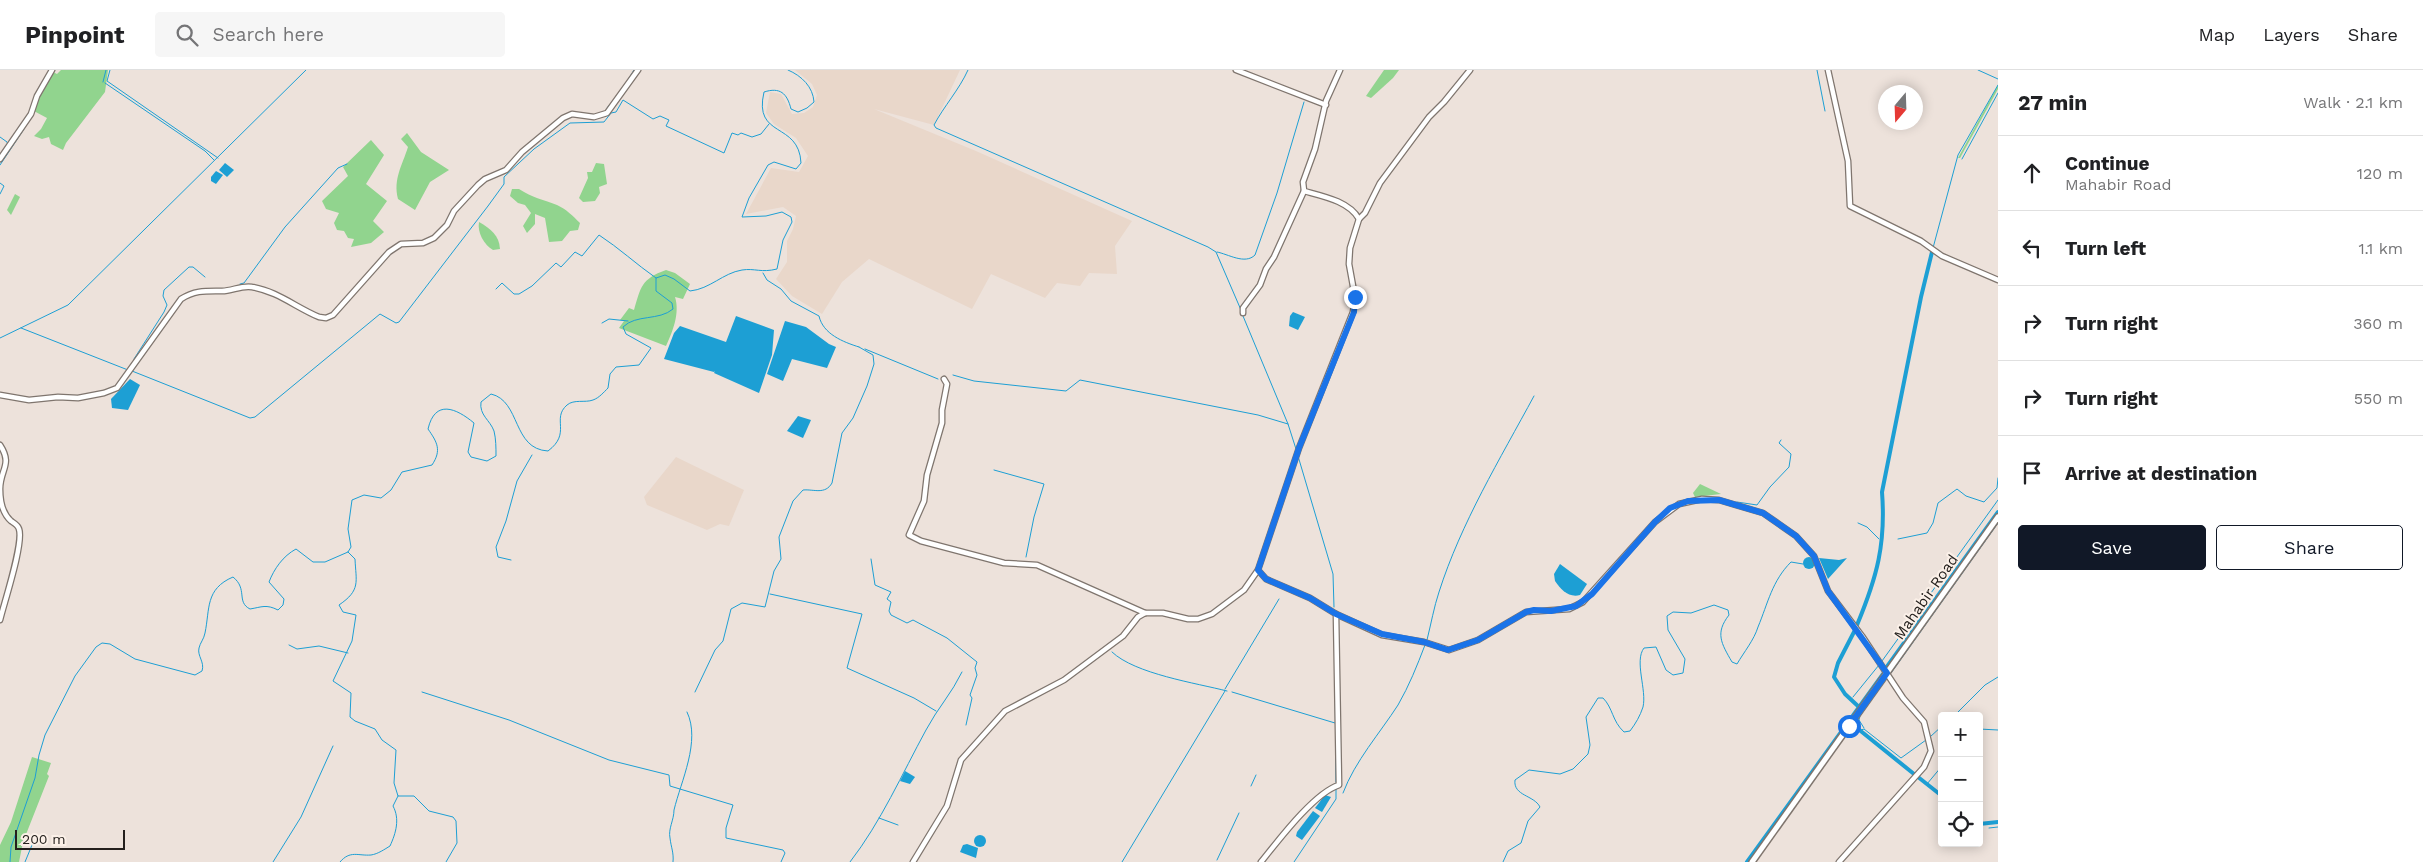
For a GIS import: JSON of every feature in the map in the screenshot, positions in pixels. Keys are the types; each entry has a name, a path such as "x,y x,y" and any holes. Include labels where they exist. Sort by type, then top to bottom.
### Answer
{"street":[{"path":"0,159 31,114 36,96 52,70"},
{"path":"0,396 29,400 58,397 78,398 112,390 122,384 181,299 190,293 230,291 251,287 273,294 320,317 326,318 333,314 389,252 402,244 423,243 434,238 447,225 454,211 478,185 485,179 506,170 522,152 563,118 572,114 594,117 607,113 638,70"},
{"path":"1236,70 1326,105"},
{"path":"1243,313 1243,308 1260,285 1270,261 1274,257 1304,191 1303,182 1315,149 1326,105 1340,70"},
{"path":"944,380 947,384 942,410 942,424 926,475 924,501 909,534 922,541 1004,563 1037,565 1145,613 1162,613 1188,619 1198,619 1212,614 1244,590 1258,570 1299,448 1354,312 1355,297 1349,264 1350,248 1359,219 1365,213 1380,183 1429,116 1444,102 1470,70"},
{"path":"1828,70 1848,161 1850,206 1921,241 1942,256 1998,280"},
{"path":"1304,191 1331,199 1355,212 1359,219"},
{"path":"0,445 6,454 7,462 1,483 3,508 10,520 18,526 20,534 15,567 0,620"},
{"path":"1258,570 1266,579 1310,598 1336,614 1390,637 1424,642 1448,650 1465,646 1526,612 1534,610 1551,611 1576,606 1592,594 1655,522 1670,508 1688,501 1719,500 1763,513 1796,536 1814,556 1828,591 1887,673 1902,698 1924,722 1930,754 1924,767 1839,862"},
{"name":"Mahabir Road","path":"1752,862 1998,517"},
{"path":"913,862 947,806 962,760 991,725 1014,704 1064,680 1123,636 1138,617 1145,613"},
{"path":"1261,862 1285,832 1328,788 1339,784 1336,614"}],"shaded area":[{"path":"795,70 960,70 934,125 874,109 976,151 1132,221 1115,246 1117,274 1089,273 1080,286 1057,283 1045,298 991,274 972,309 869,259 842,282 822,314 792,296 776,279 787,262 787,241 793,229 796,216 783,207 746,214 771,168 799,172 808,156 796,138 774,124 766,113 770,92 781,94 792,114 804,113 813,107 817,95 812,84"},
{"path":"676,457 744,490 729,526 720,524 707,530 647,505 644,497"}],"green space":[{"path":"61,70 108,70 105,92 66,143 63,150 51,144 49,137 42,139 34,136 41,129 47,118 32,110 51,71 57,74"},
{"path":"1384,70 1399,70 1371,98 1366,96"},
{"path":"1998,85 1998,89 1960,158 1958,158"},
{"path":"407,133 421,152 449,170 430,182 415,210 398,199 397,192 399,173 408,147 401,139"},
{"path":"371,140 384,155 366,184 387,201 373,221 384,232 371,243 351,247 354,239 348,238 344,231 337,230 334,223 339,213 326,209 322,201 348,176 343,167"},
{"path":"596,163 604,164 607,184 599,187 600,193 595,201 583,202 579,198 588,178 587,172 592,172"},
{"path":"512,189 519,189 557,205 580,223 578,230 570,231 562,241 549,242 545,218 535,214 535,224 527,233 523,226 531,213 525,205 518,203 510,196"},
{"path":"15,194 20,197 11,215 7,210"},
{"path":"479,222 494,233 500,249 493,250 484,242 479,230"},
{"path":"666,270 675,273 690,284 683,299 675,297 676,316 666,346 619,328 624,321 620,320 629,308 634,310 643,285 651,277"},
{"path":"1700,484 1721,494 1695,497 1693,493"},
{"path":"32,757 51,763 47,774 49,776 23,842 19,862 0,862 0,845 11,822"}],"water":[{"path":"225,163 234,170 227,177 219,170"},
{"path":"216,171 223,175 216,184 211,181 211,177"},
{"path":"1293,312 1305,317 1298,330 1289,326 1290,316"},
{"path":"736,316 774,330 772,355 759,393 714,373 715,371 664,359 674,333 680,326 726,342"},
{"path":"785,321 806,327 836,347 827,368 792,359 783,381 767,374"},
{"path":"130,379 140,385 128,410 112,408 111,399"},
{"path":"798,416 811,420 803,438 787,431"},
{"path":"1807,557 1811,557 1815,563 1811,569 1807,569 1803,565 1803,561"},
{"path":"1819,558 1839,560 1847,558 1828,579"},
{"path":"1560,564 1587,584 1580,595 1576,596 1566,592 1555,581 1554,574"},
{"path":"905,771 915,777 910,784 900,781"},
{"path":"1325,795 1331,797 1322,812 1315,808"},
{"path":"1313,811 1320,816 1302,840 1296,836 1297,832"},
{"path":"980,835 986,841 980,847 974,841"},
{"path":"967,844 978,848 976,858 960,852 963,845"}],"waterway":[{"path":"103,82 106,70"},
{"path":"110,70 107,81 218,158"},
{"path":"0,338 68,305 306,70"},
{"path":"626,83 634,70"},
{"path":"10,862 11,847 35,778 45,735 75,676 96,647 102,643 110,644 135,659 195,675 202,671 203,668 199,648 204,635 210,600 218,587 233,577 240,586 244,603 250,609 267,607 278,610 283,605 284,599 269,582 276,568 287,555 296,549 313,562 325,562 348,552 351,547 348,529 352,500 364,495 381,498 391,490 402,472 432,465 438,450 434,438 428,429 436,413 441,410 453,410 474,423 468,452 471,457 487,461 496,456 496,440 494,431 482,410 481,402 491,394 501,398 508,406 528,442 536,448 548,451 559,438 561,416 567,405 573,402 590,401 597,398 608,388 610,374 616,367 639,365 651,348 626,334 623,327 634,320 661,315 673,309 672,303 656,291 656,278 665,275 690,291 697,290 729,274 742,270 767,271 777,269 783,240 792,222 791,217 782,212 766,216 742,217 749,198 768,165 774,162 796,169 801,163 798,150 793,141 770,124 765,117 762,107 764,92 774,90 785,95 791,109 798,112 814,102 806,83 798,75 788,70"},
{"path":"968,70 934,125 936,128 1208,247 1216,252 1241,310"},
{"path":"1817,70 1825,111"},
{"path":"1978,70 1998,79"},
{"path":"105,83 205,151 214,160"},
{"path":"1933,248 1958,155 1998,85"},
{"path":"1962,159 1998,93"},
{"path":"607,108 618,95"},
{"path":"132,371 250,418 255,417 380,314 396,323 399,322 504,184 504,177 534,149 570,123 604,122 611,113 616,112 623,100 653,119 660,116 669,120 666,126 724,153 732,133 738,135 741,133 752,137 761,134 769,124"},
{"path":"1217,252 1241,259 1251,258 1255,255 1277,193 1304,102"},
{"path":"0,165 24,129"},
{"path":"0,137 8,145"},
{"path":"240,284 244,283 285,227 338,168 347,164"},
{"path":"0,183 4,186 0,194"},
{"path":"496,289 502,283 514,294 519,294 532,286 556,263 561,267 575,252 582,256 599,235 656,278"},
{"path":"1857,625 1875,576 1883,528 1882,492 1921,297 1932,252"},
{"path":"134,359 164,312 167,305 163,296 164,290 189,267 193,267 205,277"},
{"path":"763,273 767,280 781,289 791,301 819,316 825,328 834,336 859,347"},
{"path":"1243,316 1288,424 1296,449"},
{"path":"602,323 609,319 628,321"},
{"path":"21,328 128,370"},
{"path":"695,692 715,650 723,641 731,609 742,603 765,607 774,571 781,559 779,537 793,501 803,490 819,491 826,489 832,483 842,433 853,418 874,364 873,355 859,347"},
{"path":"865,349 938,379"},
{"path":"953,375 974,381 1066,391 1080,380 1258,415 1288,424"},
{"path":"1427,640 1439,592 1458,541 1534,396"},
{"path":"1737,502 1757,505 1770,487 1789,467 1791,454 1779,443 1781,440"},
{"path":"511,560 498,557 496,547 506,521 517,481 532,455"},
{"path":"1298,456 1333,574 1334,607"},
{"path":"994,470 1044,484 1034,517 1026,557"},
{"path":"1898,539 1927,533 1933,523 1938,503 1957,489 1966,496 1984,502 1997,488 1998,478"},
{"path":"1882,661 1998,500"},
{"path":"1886,668 1998,512"},
{"path":"1858,523 1867,527 1879,539"},
{"path":"1891,673 1998,523"},
{"path":"348,552 355,559 356,585 351,595 339,605 343,612 356,615 352,641 333,681 351,693 350,717 375,729 382,740 396,750 394,783 398,796 414,796 429,811 453,817 456,821 457,843 446,862"},
{"path":"871,559 875,585 891,592 887,599 891,602 889,611 891,615 907,623 913,620 947,638 977,662 975,668 977,675 970,695 972,698 966,725"},
{"path":"1503,862 1508,851 1521,843 1528,821 1540,807 1517,789 1515,780 1529,770 1560,774 1573,769 1588,754 1590,745 1586,717 1598,698 1603,698 1609,706 1620,728 1624,732 1630,731 1643,707 1640,660 1644,648 1656,647 1666,670 1673,675 1683,673 1685,659 1668,630 1667,616 1673,612 1691,613 1714,605 1728,610 1729,615 1722,627 1721,638 1732,662 1737,664 1754,637 1779,577 1791,562 1803,564"},
{"path":"770,594 862,614 847,668 914,698 936,711"},
{"path":"1225,689 1279,599"},
{"path":"1855,630 1838,663 1834,677 1845,694 1859,707"},
{"path":"289,645 297,649 319,646 348,653"},
{"path":"1343,793 1361,758 1402,698 1425,645"},
{"path":"1112,652 1122,660 1150,672 1227,691"},
{"path":"1335,662 1336,782"},
{"path":"1853,697 1879,665"},
{"path":"850,862 872,831 930,722 962,672"},
{"path":"1747,862 1883,674"},
{"path":"1958,712 1985,685 1998,677"},
{"path":"1864,728 1859,720 1860,716 1887,678"},
{"path":"1122,862 1225,691"},
{"path":"422,692 509,720 609,760 669,775 670,786 733,805 726,828 726,838 783,850 785,853 781,862"},
{"path":"1232,692 1335,723"},
{"path":"673,862 670,831 691,748 691,723 687,712"},
{"path":"1852,724 1914,774"},
{"path":"1861,730 1864,729 1901,758 1926,740"},
{"path":"1983,729 1998,730"},
{"path":"1930,737 1938,730"},
{"path":"273,862 301,817 333,746"},
{"path":"1927,784 1938,771"},
{"path":"1251,786 1256,775"},
{"path":"1918,777 1938,793"},
{"path":"1294,862 1336,799 1336,788"},
{"path":"340,862 347,856 374,854 390,846 396,826 393,806 398,796"},
{"path":"1217,860 1239,813"},
{"path":"879,818 898,825"},
{"path":"1983,824 1998,822"},
{"path":"1989,828 1998,827"},
{"path":"23,842 32,845 25,862"}],"route":[{"path":"1355,297 1354,312 1331,364 1322,394 1299,448 1266,544 1258,570 1266,579 1310,598 1336,614 1370,630 1390,637 1424,642 1448,650 1465,646 1478,640 1526,612 1568,609 1583,602 1592,594 1612,568 1670,508 1688,501 1702,499 1736,504 1763,513 1777,521 1796,536 1814,556 1828,591 1887,673 1849,726"}]}
